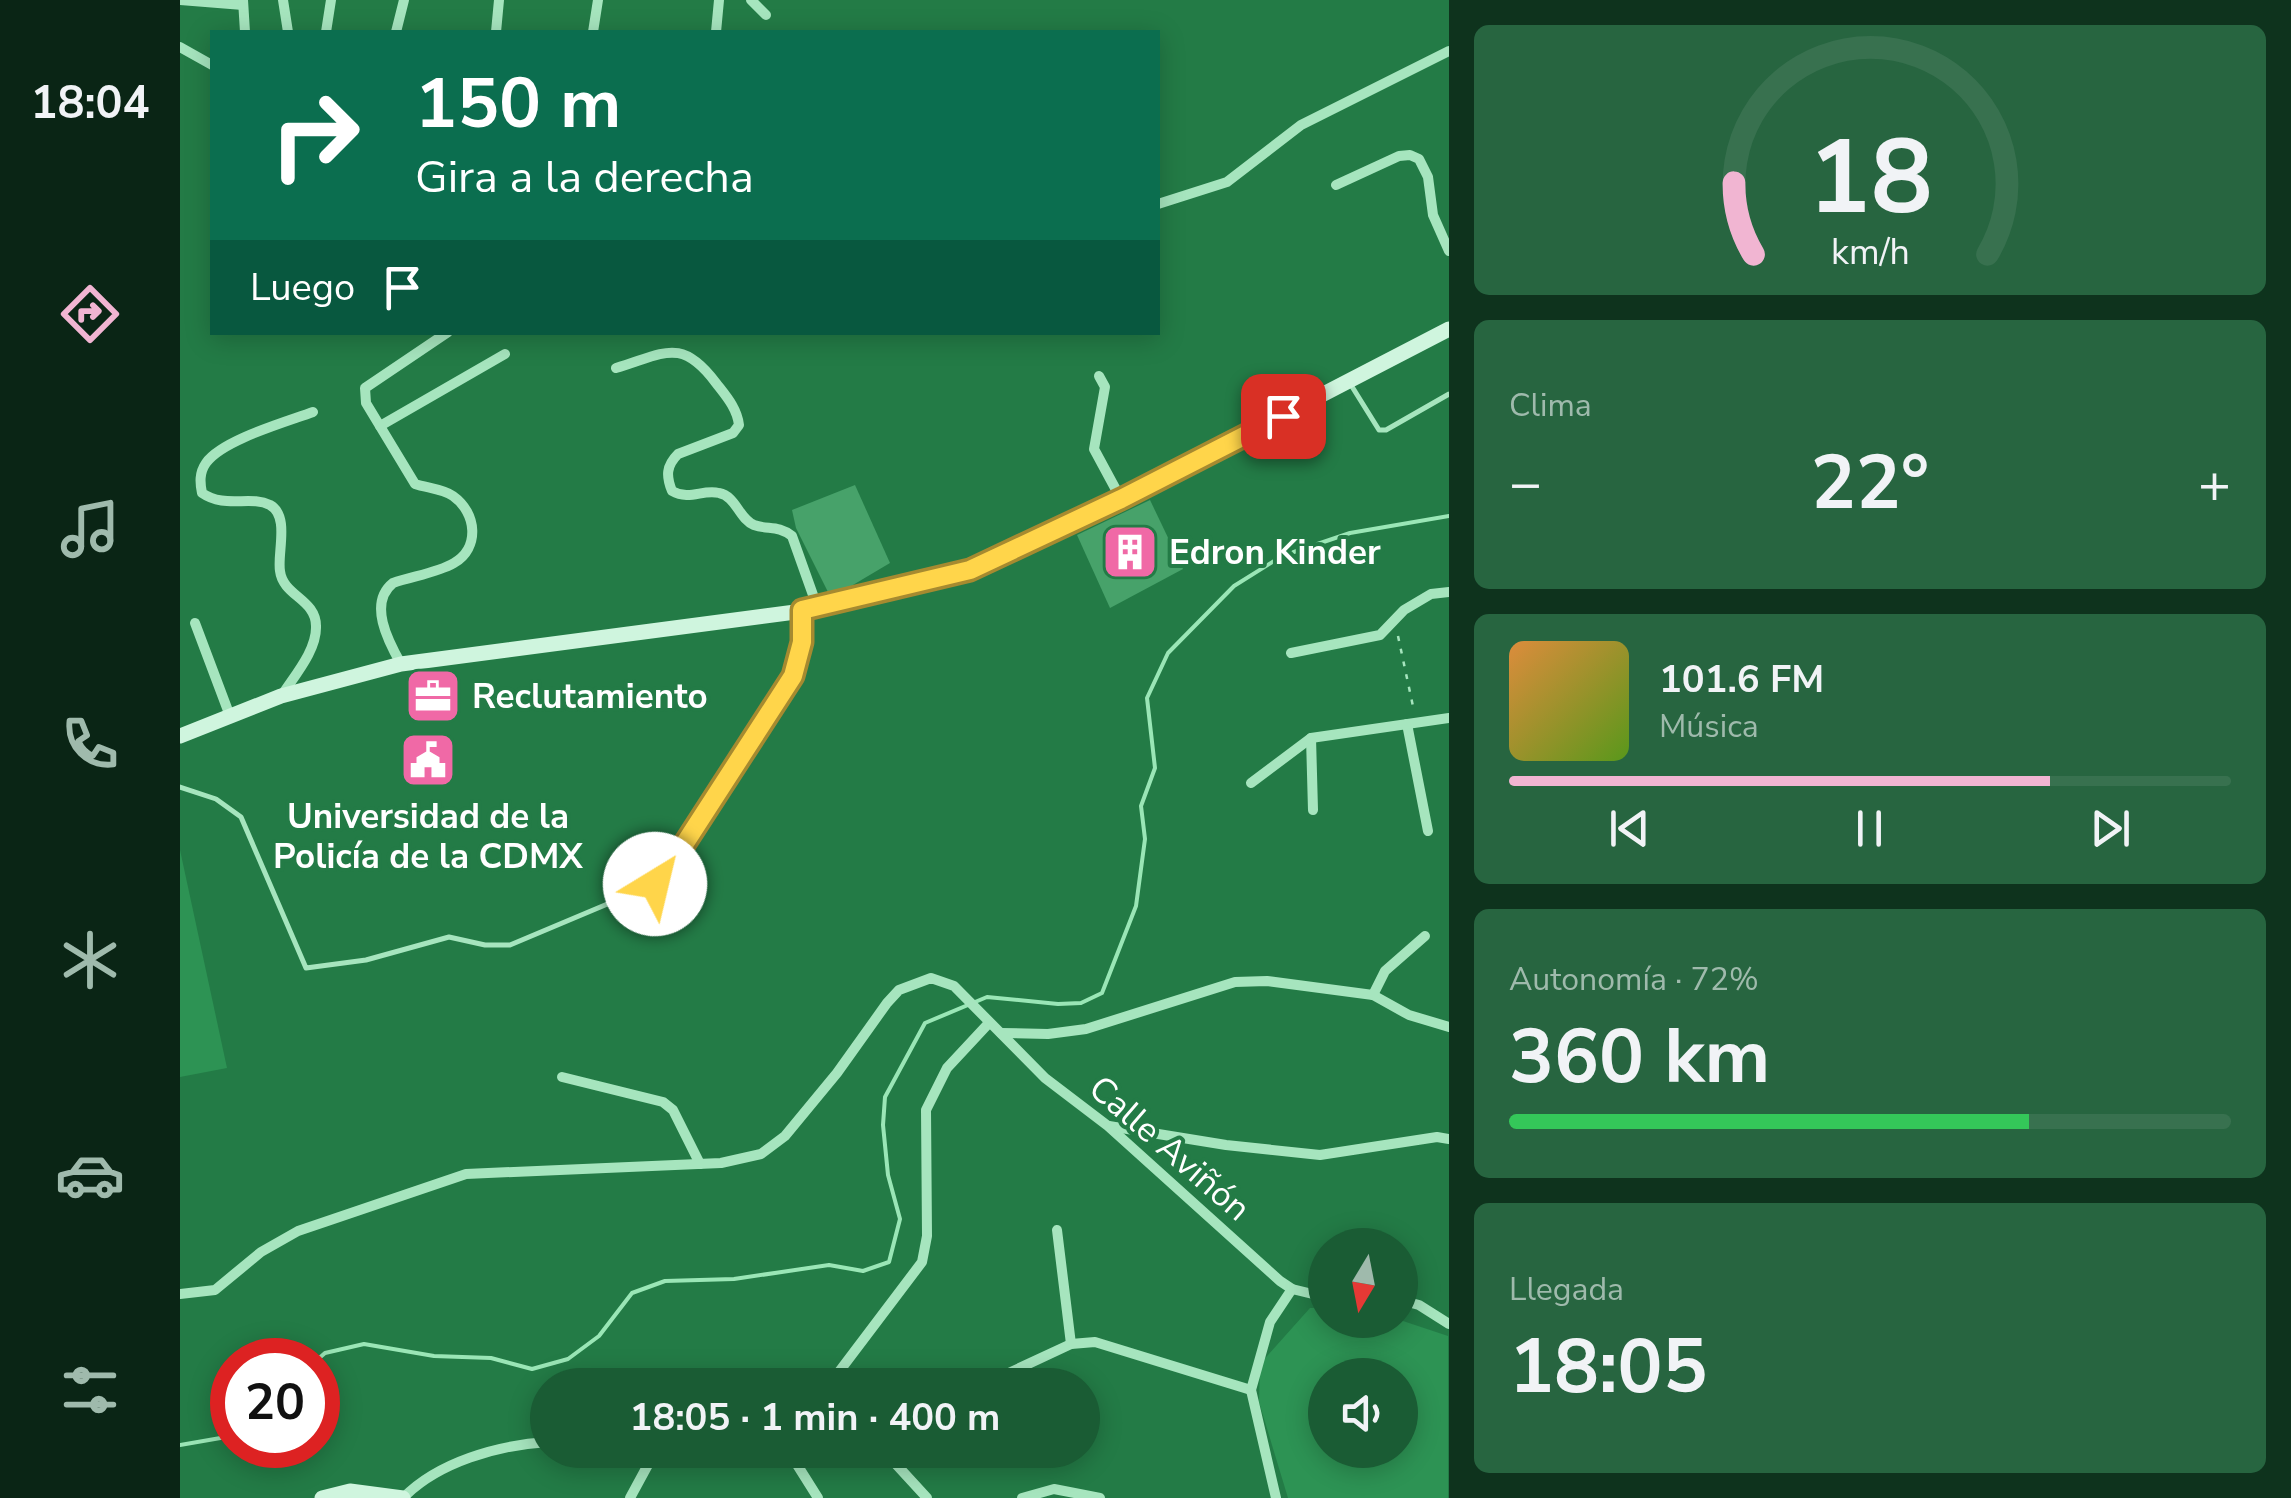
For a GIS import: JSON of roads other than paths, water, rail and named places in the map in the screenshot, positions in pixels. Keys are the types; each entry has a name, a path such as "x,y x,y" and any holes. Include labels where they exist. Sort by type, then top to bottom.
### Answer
{"main road":[{"path":"180,736 282,696 401,664 810,610 970,570 1121,499 1448,328"},
{"path":"322,1498 350,1490 403,1498"}],"street":[{"path":"180,0 243,3 244,30"},
{"path":"283,0 288,30"},
{"path":"326,30 331,0"},
{"path":"396,30 404,0"},
{"path":"496,30 499,0"},
{"path":"593,30 598,0"},
{"path":"716,30 719,0"},
{"path":"751,0 766,16"},
{"path":"180,47 210,64"},
{"path":"1160,203 1227,182 1301,125 1448,51"},
{"path":"1336,185 1399,156 1419,159 1428,177 1432,214 1448,251"},
{"path":"401,664 384,626 384,590 393,583 460,559 473,542 474,527 462,504 452,495 415,484 366,404 365,388 444,335"},
{"path":"616,368 674,350 702,364 735,408 739,425 733,433 678,454 667,474 672,491 689,497 725,494 751,524 777,527 792,536 810,610"},
{"path":"380,426 505,354"},
{"path":"1100,376 1104,387 1094,450 1121,499"},
{"path":"282,696 314,641 317,624 312,610 282,582 279,516 274,507 265,503 212,500 202,493 200,480 206,463 222,449 312,412"},
{"path":"1291,653 1380,635 1404,610 1431,594 1448,592"},
{"path":"195,623 230,716"},
{"path":"1252,783 1311,738 1448,718"},
{"path":"1412,723 1428,830"},
{"path":"1311,738 1313,810"},
{"path":"1373,995 1385,971 1425,936"},
{"name":"Calle Aviñón","path":"700,1164 761,1154 785,1136 838,1073 899,990 932,978 954,986 1045,1078 1108,1126 1292,1289 1308,1293"},
{"path":"1000,1033 1048,1034 1086,1029 1235,982 1267,981 1373,995 1409,1015 1448,1026"},
{"path":"842,1368 922,1262 927,1236 926,1110 947,1068 987,1022"},
{"path":"180,1294 215,1290 261,1252 298,1231 466,1174 700,1164 673,1110 663,1102 562,1076"},
{"path":"1108,1126 1320,1155 1437,1137 1448,1139"},
{"path":"1057,1230 1071,1344"},
{"path":"1276,1498 1251,1390 1270,1322 1292,1289"},
{"path":"1418,1304 1448,1324"},
{"path":"1019,1368 1071,1344 1095,1342 1251,1390"},
{"path":"403,1498 423,1478 471,1458 530,1446"},
{"path":"630,1498 646,1468"},
{"path":"799,1468 818,1498"},
{"path":"899,1468 927,1498"},
{"path":"1022,1498 1062,1489 1100,1498"}],"lane":[{"path":"1348,382 1379,430 1386,430 1448,394"},
{"path":"180,787 216,800 241,816 306,968 366,960 442,938 510,945 655,884 665,874 793,676 810,610"}],"waterway":[{"path":"340,1350 364,1344 434,1356 491,1358 532,1369 568,1359 599,1336 632,1293 665,1281 734,1279 829,1265 863,1271 889,1262 900,1219 888,1175 883,1125 885,1097 925,1023 987,997 1058,1004 1081,1003 1102,993 1136,906 1145,839 1141,806 1155,768 1147,698 1168,653 1234,586 1282,556 1350,533 1449,516"},
{"path":"180,1445 210,1440"}],"place":[{"name":"Edron Kinder","path":"1130,552"},
{"name":"Reclutamiento","path":"433,696"},
{"name":"Universidad de la Policía de la CDMX","path":"428,760"}]}
